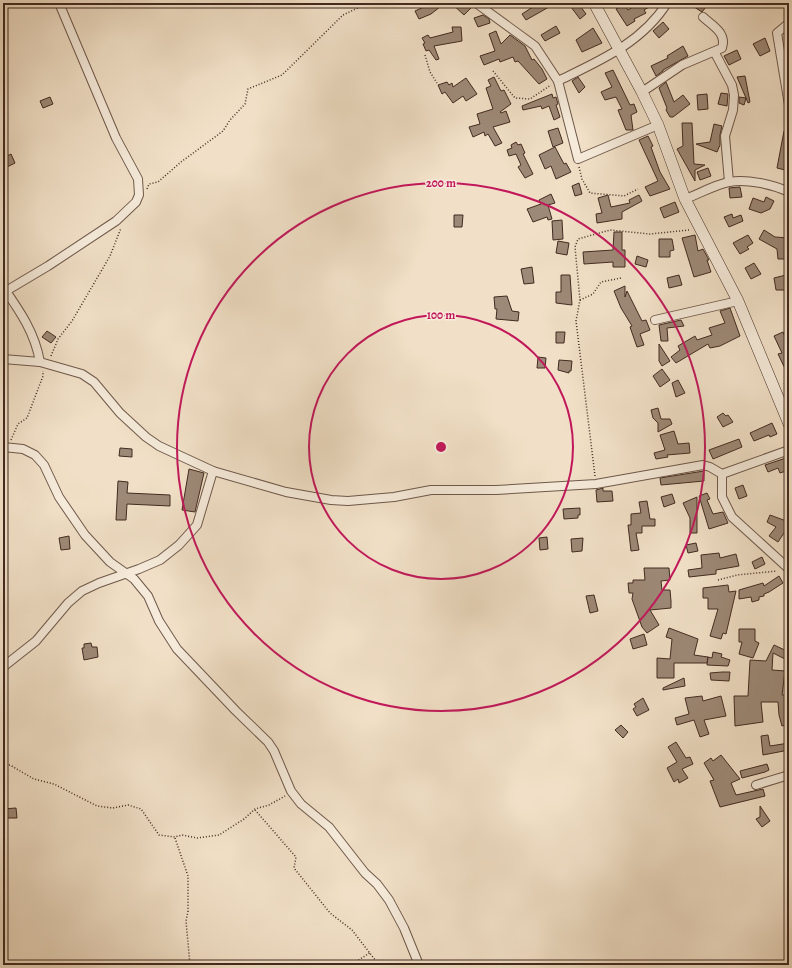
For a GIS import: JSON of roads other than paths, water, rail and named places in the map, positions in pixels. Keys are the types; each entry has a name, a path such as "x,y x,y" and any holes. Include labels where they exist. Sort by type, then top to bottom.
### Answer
{"street":[{"path":"44,363 37,344 25,320 4,289 48,266 116,221 136,202 138,195 138,179 116,138 59,3"},
{"path":"476,3 535,46 558,81 578,159 658,125"},
{"path":"594,3 658,125 685,199 738,301 789,424"},
{"path":"558,81 619,50 645,30 661,13 667,3"},
{"path":"642,92 682,65 715,53 722,48 723,39 721,33 703,17"},
{"path":"789,23 777,32 789,105"},
{"path":"715,53 732,85 734,95 733,110 725,136 729,182"},
{"path":"685,199 729,182 748,182 767,185 789,192"},
{"path":"655,320 738,301"},
{"path":"3,359 44,363 70,370 88,378 106,394 120,413 146,437 159,446 213,471 286,492 331,500 348,501 394,497 431,490 496,490 596,484 703,465 722,474 789,450"},
{"path":"6,448 23,449 35,455 44,465 59,497 85,535 110,562 134,579 148,596 158,621 177,649 268,742 274,751 291,791 301,804 329,827 365,873 381,888 399,917 419,965"},
{"path":"3,667 36,641 68,603 82,591 160,560 192,532 200,516 213,471"},
{"path":"722,474 722,497 732,517 786,570"},
{"path":"756,785 789,775"}]}
